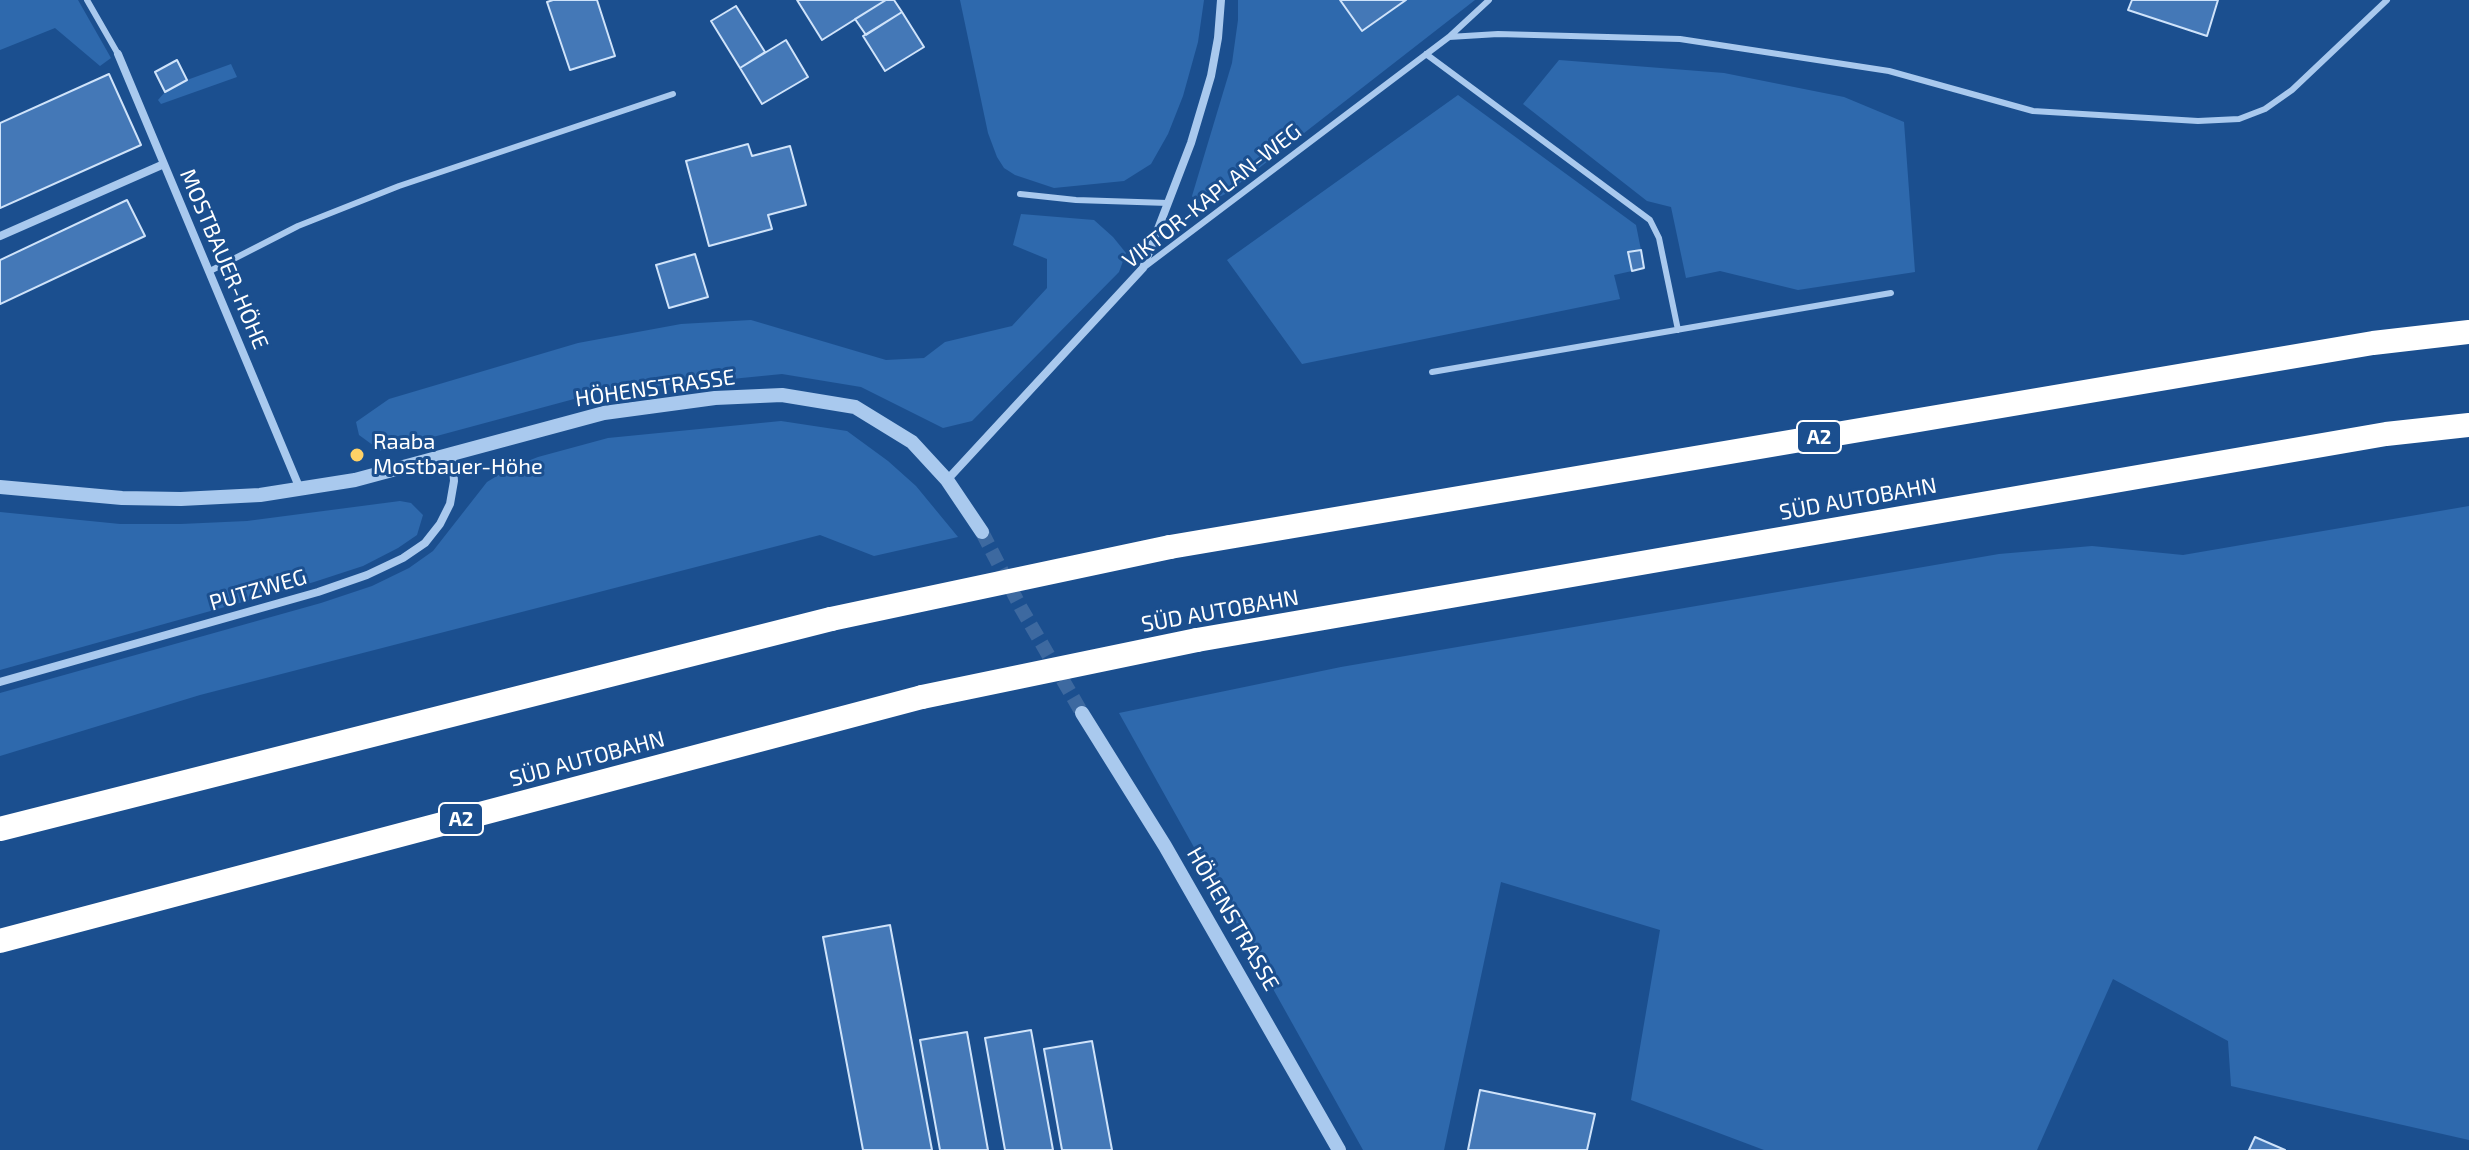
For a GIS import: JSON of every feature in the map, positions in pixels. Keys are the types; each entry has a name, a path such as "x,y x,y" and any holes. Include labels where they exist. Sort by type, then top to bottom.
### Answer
{"highway":[{"name":"A2","path":"0,829 831,619 1170,547 2373,343 2469,332"},
{"name":"SÜD AUTOBAHN","path":"0,941 922,697 1197,640 2386,434 2469,425"}],"street":[{"path":"1143,268 1191,143 1211,76 1221,0"},
{"path":"118,54 164,164"},
{"name":"MOSTBAUER-HÖHE","path":"0,236 164,164 300,490"},
{"name":"VIKTOR-KAPLAN-WEG","path":"947,480 1143,268"},
{"name":"HÖHENSTRASSE","path":"0,487 106,497 181,499 260,495 355,480 604,413 715,398 782,395 855,407 912,442 947,480 982,532"},
{"name":"PUTZWEG","path":"0,682 318,592 367,575 403,558 425,543 450,504 454,481 452,454"},
{"name":"HÖHENSTRASSE","path":"1082,713 1173,859 1339,1150"}],"lane":[{"path":"87,0 118,54"},
{"name":"VIKTOR-KAPLAN-WEG","path":"1143,268 1449,37 1489,0"},
{"path":"1449,37 1498,34 1680,39 1889,71 2033,111 2198,121 2239,119 2265,109 2292,90 2387,0"},
{"path":"1426,54 1650,220 1659,238 1678,330"},
{"path":"210,271 298,226 399,186 673,94"},
{"path":"1020,194 1062,199 1168,203"},
{"path":"1432,372 1891,293"}],"shaded area":[{"path":"0,0 78,0 111,58 100,66 55,28 0,50"},
{"path":"960,0 1204,0 1198,42 1183,96 1168,134 1151,164 1124,181 1054,188 1015,175 1004,168 988,133"},
{"path":"1238,0 1475,0 1227,193 1201,203 1192,196 1232,63"},
{"path":"1559,60 1724,73 1844,97 1904,122 1915,272 1798,290 1720,271 1686,278 1671,207 1647,201 1523,104"},
{"path":"231,64 237,77 161,104 158,100 165,92 187,80"},
{"path":"1458,95 1636,225 1641,250 1628,253 1632,271 1614,275 1620,299 1302,364 1227,260"},
{"path":"1021,214 1094,220 1126,253 1119,272 972,421 943,428 861,387 782,374 600,392 381,451 359,435 356,422 389,399 578,343 681,324 751,320 886,360 924,358 945,342 1012,326 1047,288 1047,259 1013,245"},
{"path":"781,421 847,431 916,486 958,537 874,556 820,535 200,695 0,756 0,693 372,586 409,568 433,551 487,482 510,468 608,438"},
{"path":"400,501 411,503 423,515 417,535 363,566 0,670 0,512 120,524 181,524 247,521"},
{"path":"2469,506 2469,1140 2231,1086 2228,1041 2113,979 2037,1150 1764,1150 1631,1100 1660,930 1501,882 1444,1150 1363,1150 1119,713 1341,667 1999,554 2092,546 2183,555"}],"building":[{"path":"597,0 615,56 570,70 547,2"},
{"path":"797,0 886,0 822,40"},
{"path":"886,0 894,0 902,12 866,35 855,19"},
{"path":"1340,0 1406,0 1362,31"},
{"path":"2132,0 2218,0 2207,36 2128,10"},
{"path":"736,6 765,52 740,68 711,21"},
{"path":"902,12 924,47 885,71 863,36"},
{"path":"786,40 808,77 762,104 740,68"},
{"path":"177,60 187,80 165,92 155,72"},
{"path":"109,74 141,145 0,208 0,123"},
{"path":"748,144 752,156 790,146 806,205 768,215 772,229 709,246 686,161"},
{"path":"127,200 145,236 0,304 0,260"},
{"path":"1641,250 1644,268 1632,271 1628,252"},
{"path":"695,254 708,297 669,308 656,265"},
{"path":"890,925 932,1150 863,1150 823,937"},
{"path":"1031,1030 1053,1150 1005,1150 985,1038"},
{"path":"967,1032 988,1150 940,1150 920,1040"},
{"path":"1092,1041 1112,1150 1062,1150 1044,1049"},
{"path":"1480,1090 1595,1114 1587,1150 1468,1150"},
{"path":"2255,1137 2285,1150 2249,1150"}],"tunnel":[{"path":"982,532 1021,608 1082,713"}],"place":[{"name":"Raaba Mostbauer-Höhe","path":"357,455"}]}
